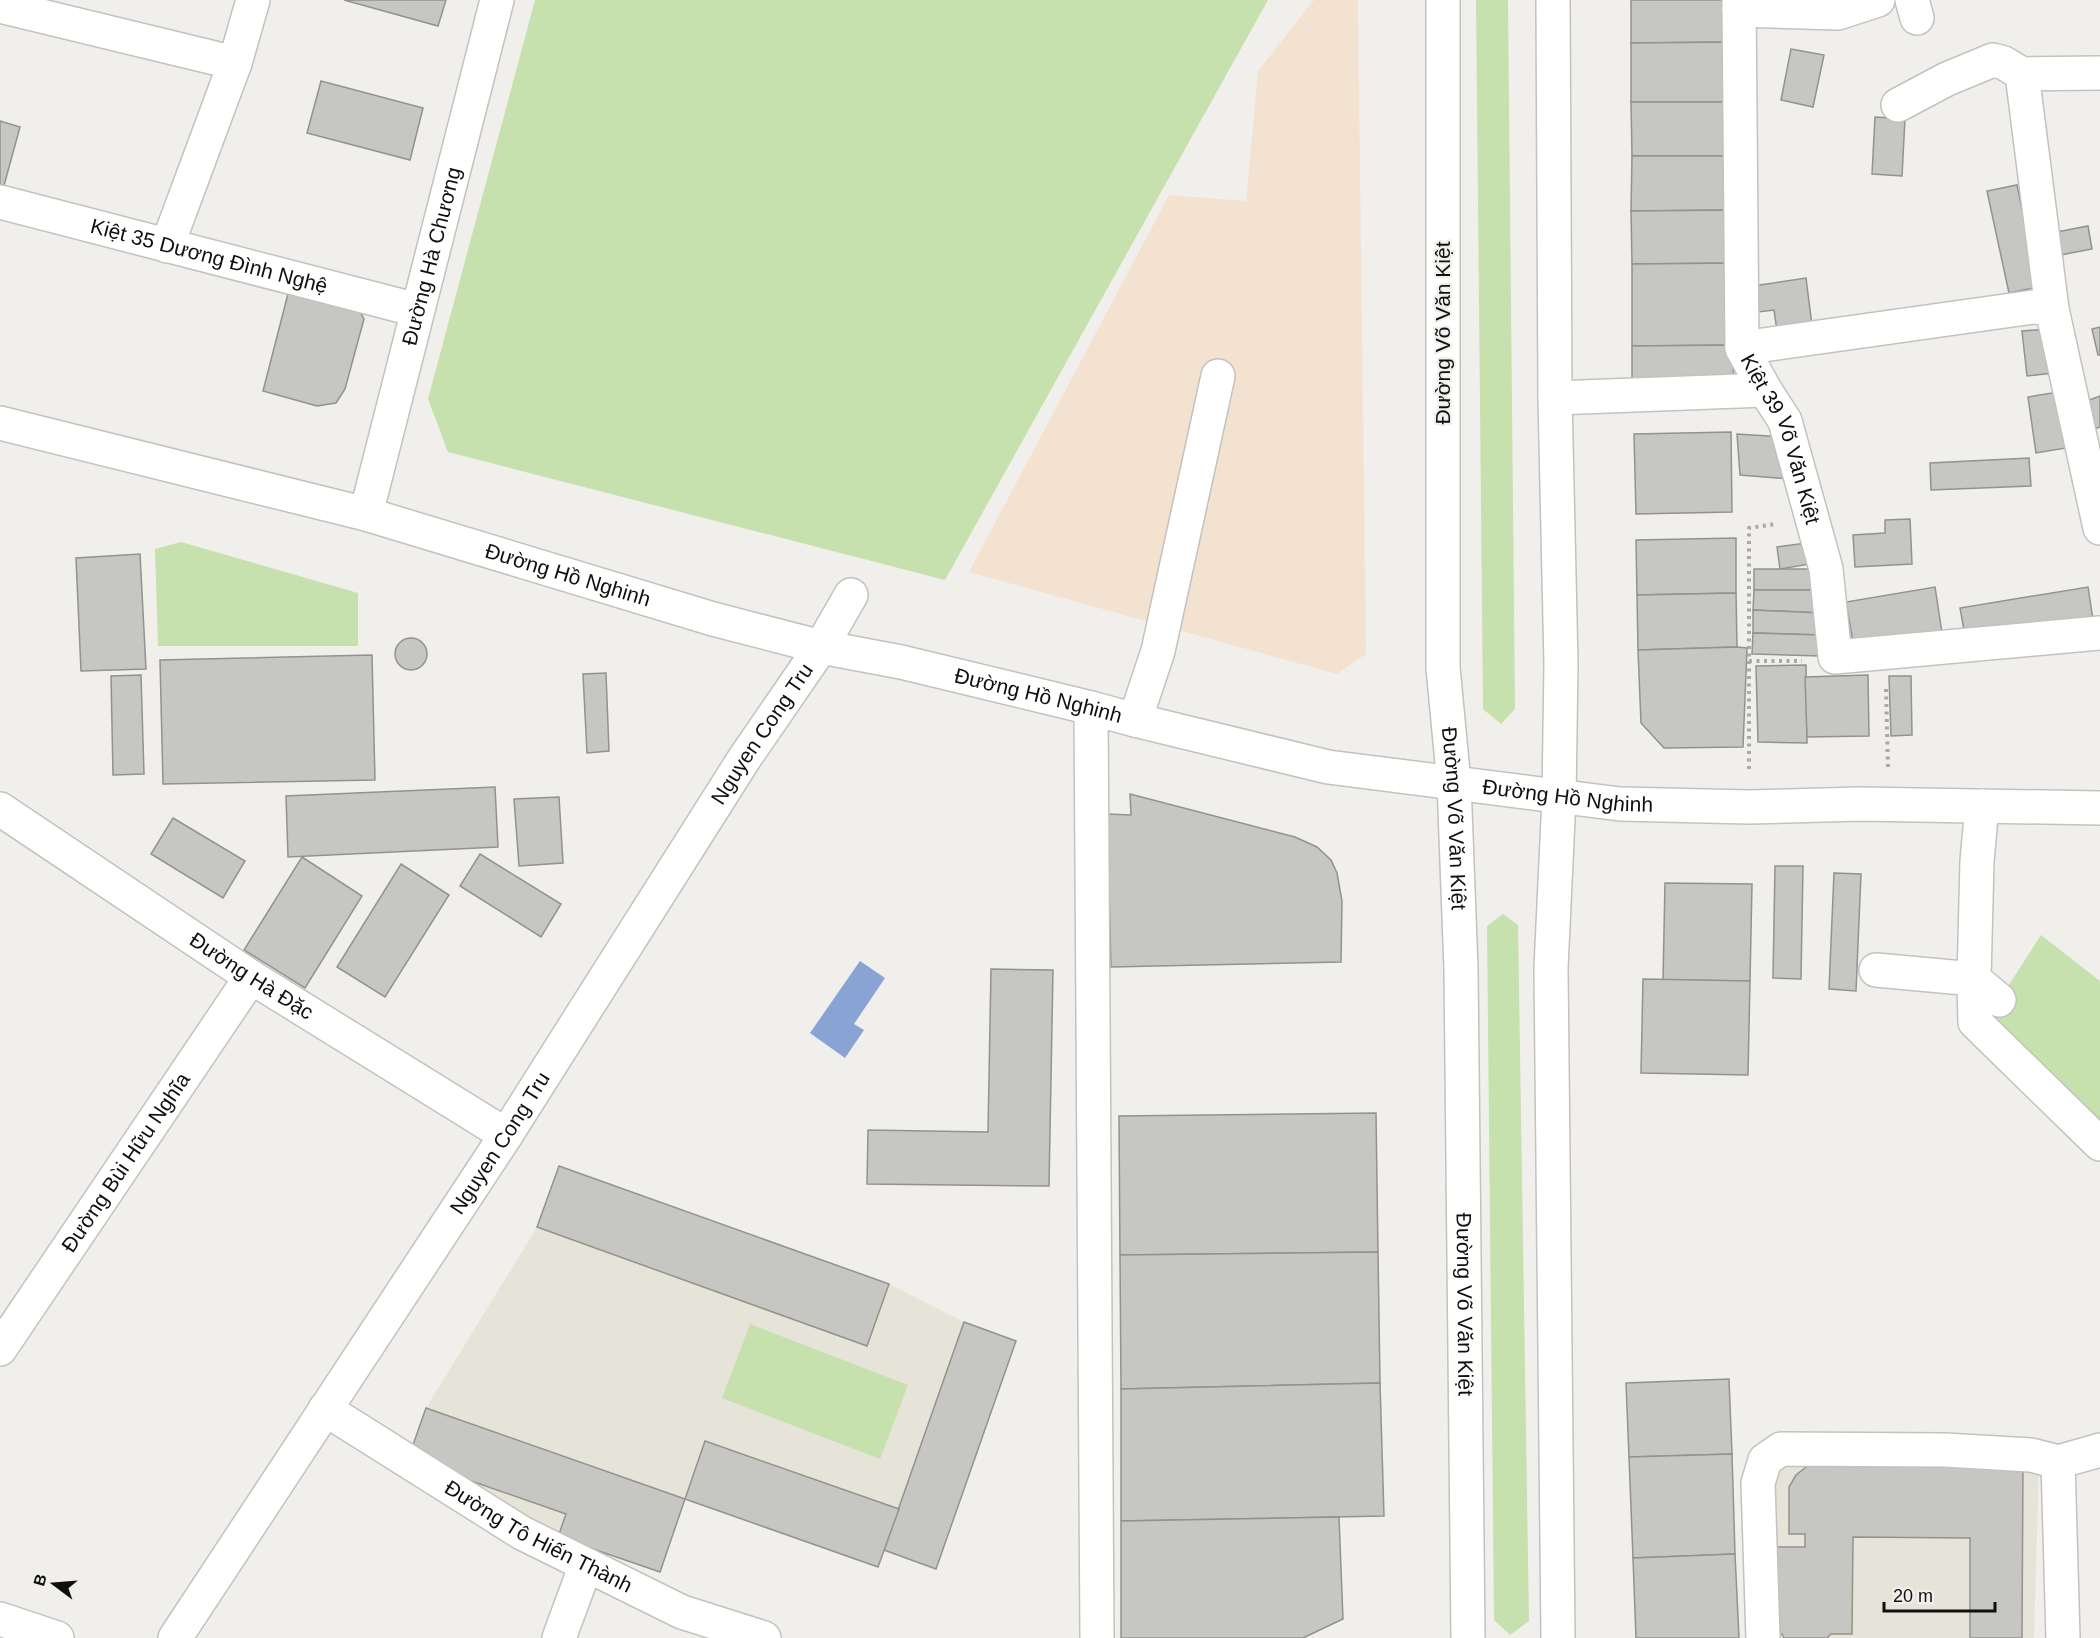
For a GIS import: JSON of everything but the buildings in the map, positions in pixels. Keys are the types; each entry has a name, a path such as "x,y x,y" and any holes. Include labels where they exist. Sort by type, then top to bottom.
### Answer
{"street":[{"path":"166,246 235,63 253,0"},
{"name":"Đường Hà Chương","path":"366,514 497,0"},
{"name":"Đường Võ Văn Kiệt","path":"1443,0 1443,668 1454,783 1461,969 1468,1638"},
{"path":"1553,0 1555,398 1561,664 1559,798 1551,968 1558,1638"},
{"path":"1742,348 1739,5 1838,14 1878,0"},
{"path":"0,6 235,63"},
{"path":"1898,105 1947,79 1993,60 2004,63 2022,74 2100,73"},
{"path":"2022,74 2052,309 2100,528"},
{"name":"Kiệt 35 Dương Đình Nghệ","path":"0,202 417,309"},
{"name":"Kiệt 39 Võ Văn Kiệt","path":"1835,657 1826,569 1785,421 1742,348 2034,306 2052,309"},
{"path":"1135,720 1158,651 1218,376"},
{"path":"1555,398 1765,390"},
{"name":"Đường Hồ Nghinh","path":"0,423 366,514 713,619 821,647 901,662 1328,767 1559,798 1632,804 1749,807 1889,805 2100,808"},
{"name":"Nguyen Cong Tru","path":"175,1638 506,1135 744,759 821,647 851,595"},
{"path":"1835,657 2100,633"},
{"path":"1092,708 1097,1638"},
{"path":"1982,807 1977,861 1975,1022 2100,1144"},
{"name":"Đường Hà Đặc","path":"1,812 251,977 506,1135"},
{"path":"1876,970 1974,979 1999,1000"},
{"name":"Đường Bùi Hữu Nghĩa","path":"0,1349 251,977"},
{"name":"Đường Tô Hiến Thành","path":"326,1409 522,1533 682,1612 764,1638"},
{"path":"1763,1638 1758,1483 1765,1461 1782,1449 1945,1450 2031,1455 2058,1462 2100,1449"},
{"path":"2058,1462 2063,1638"},
{"path":"559,1638 586,1565"},
{"path":"0,1619 57,1638"}],"path":[{"path":"1749,769 1749,528 1813,519"},
{"path":"1749,660 1823,662 1835,657"},
{"path":"1886,688 1889,805"}],"shaded area":[{"path":"1314,0 1358,0 1366,654 1337,674 969,572 1169,195 1246,201 1258,71"},
{"path":"559,1166 889,1284 964,1322 1016,1341 936,1569 884,1551 878,1567 685,1499 660,1572 558,1537 408,1459 426,1408 537,1227"},
{"path":"1785,1458 2039,1468 2034,1638 1768,1638 1769,1467"}],"green space":[{"path":"535,0 1268,0 945,580 448,452 428,399"},
{"path":"1476,0 1508,0 1515,709 1501,724 1483,709"},
{"path":"181,542 358,593 358,646 158,646 155,549"},
{"path":"1503,914 1518,925 1529,1621 1510,1635 1494,1620 1487,926"},
{"path":"2041,935 2100,981 2100,1133 1985,1022"},
{"path":"750,1324 908,1385 880,1459 722,1398"}],"water":[{"path":"860,961 885,978 854,1024 864,1030 845,1058 810,1033"}]}
